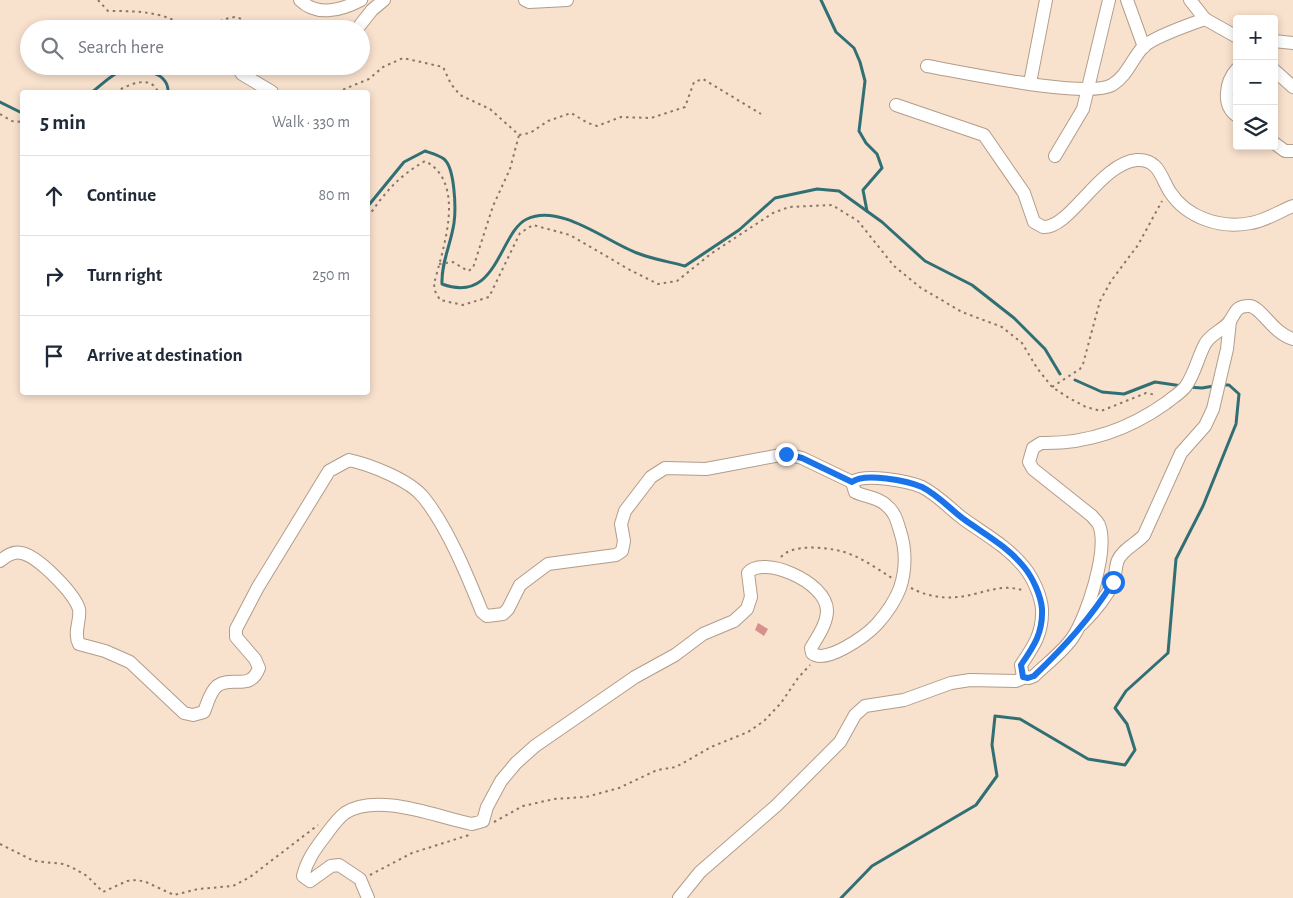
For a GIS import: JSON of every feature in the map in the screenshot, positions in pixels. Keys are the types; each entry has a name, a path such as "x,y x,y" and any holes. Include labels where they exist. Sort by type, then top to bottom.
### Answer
{"street":[{"path":"300,0 307,6 324,12 361,0"},
{"path":"364,20 384,0"},
{"path":"525,0 529,2 567,0"},
{"path":"1030,83 1046,0"},
{"path":"1055,156 1083,109 1089,90 1108,0"},
{"path":"1127,0 1144,47"},
{"path":"1190,0 1205,19 1233,35"},
{"path":"927,66 1030,83 1089,90 1113,84 1129,69 1144,47 1205,19"},
{"path":"1278,42 1293,43"},
{"path":"1278,48 1293,49"},
{"path":"1278,74 1293,87"},
{"path":"244,75 269,90"},
{"path":"1233,77 1227,88 1227,100 1230,112 1233,114"},
{"path":"896,105 984,135 1024,193 1034,222 1043,228 1052,226 1065,217 1100,180 1136,160 1150,162 1158,167 1170,192 1204,220 1238,225 1253,223 1293,206"},
{"path":"1278,146 1286,151 1293,151"},
{"path":"1077,630 1097,608 1113,582 1118,560 1124,552 1137,544 1144,536 1181,453 1205,426 1217,393 1230,321 1234,312 1238,308 1257,307 1276,330 1283,336 1293,339"},
{"path":"679,898 700,872 777,805 840,742 855,715 865,706 904,700 951,683 970,680 1016,681 1034,676 1071,640 1084,615 1098,566 1100,548 1099,524 1092,516 1038,475 1029,462 1030,454 1033,448 1041,443 1110,435 1148,414 1186,386 1206,343 1216,331 1230,321"},
{"path":"0,561 15,552 23,553 35,559 68,591 79,610 76,638 79,644 106,651 130,662 184,713 192,715 204,712 216,687 222,684 248,681 256,675 259,668 255,659 236,637 236,629 258,588 329,471 349,460 369,465 384,472 423,497 465,570 482,612 488,616 503,614 508,609 520,585 548,564 616,555 622,551 624,541 621,524 625,511 651,477 665,468 706,469 786,454 802,458 852,482"},
{"path":"852,482 861,477 888,479 924,488 1012,554 1030,577 1042,609 1041,625 1036,644 1021,665 1022,674 1026,678"},
{"path":"368,898 360,879 344,867 335,864 310,880 303,876 312,852 345,814 358,807 372,805 405,807 467,823 488,822 487,807 501,781 516,763 535,746 635,677 675,656 704,634 734,621 747,609 751,597 748,573 751,569 758,566 778,569 799,576 812,583 826,604 827,611 825,624 812,648 812,653 816,657 823,658 842,649 876,625 892,604 899,589 904,569 903,539 892,511 885,503 854,492 852,482"}],"path":[{"path":"98,0 108,11 135,10 172,20"},
{"path":"217,20 236,16 241,20"},
{"path":"342,90 369,80 383,67 403,58 443,67 451,84 460,95 490,109 519,135"},
{"path":"519,135 530,133 548,121 571,113 597,126 621,117 651,118 677,111 685,107 694,82 704,79 761,114"},
{"path":"118,90 129,84 144,82 156,90"},
{"path":"0,114 12,121 20,122"},
{"path":"439,264 453,262 468,271 473,268 493,206 510,169 519,135"},
{"path":"370,214 377,202 403,174 425,161 435,166 447,189 449,209 434,284 435,291 440,300 463,305 485,299 495,287 520,233 533,225 570,235 658,284 677,281 712,254 773,213 789,207 832,205 858,220 894,266 921,288 962,312 1002,327 1015,337 1028,351 1037,368 1052,387 1086,407 1102,411 1146,393 1173,397"},
{"path":"1052,387 1080,369 1100,301 1111,281 1138,245 1160,204 1170,192"},
{"path":"360,879 412,853 464,838 488,822 523,806 554,799 586,797 620,788 657,770 676,767 711,748 748,732 764,721 781,703 798,678 816,657"},
{"path":"0,844 34,860 64,864 75,868 87,876 103,892 127,881 137,880 174,895 198,889 233,886 250,877 319,824"}],"building":[{"path":"758,623 768,629 764,636 755,630"}],"waterway":[{"path":"821,0 836,32 854,48 865,81 859,131 866,143 877,154 882,168 863,190 867,211"},
{"path":"94,90 114,75"},
{"path":"158,75 167,85 168,90"},
{"path":"0,102 20,112"},
{"path":"370,204 404,162 425,151 444,159 448,164 453,180 455,208 453,231 443,269 442,284 461,288 475,285 486,276 518,226 527,219 540,215 568,220 637,253 685,266 739,230 775,198 817,189 839,191 882,222 925,261 972,285 1014,318 1045,349 1060,374"},
{"path":"1075,380 1102,392 1124,394 1155,382 1182,386"},
{"path":"841,898 872,866 976,805 997,776 992,745 995,716 1020,719 1088,759 1125,765 1135,750 1127,724 1115,708 1126,691 1168,653 1176,559 1203,506 1236,424 1239,394 1229,385 1221,385"},
{"path":"1188,387 1202,388 1214,386"}],"route":[{"path":"786,454 802,458 852,482 856,478 861,477 916,484 932,493 1012,554 1026,569 1042,609 1040,635 1034,649 1021,665 1023,677 1034,676 1062,650 1097,608 1113,582"}]}
